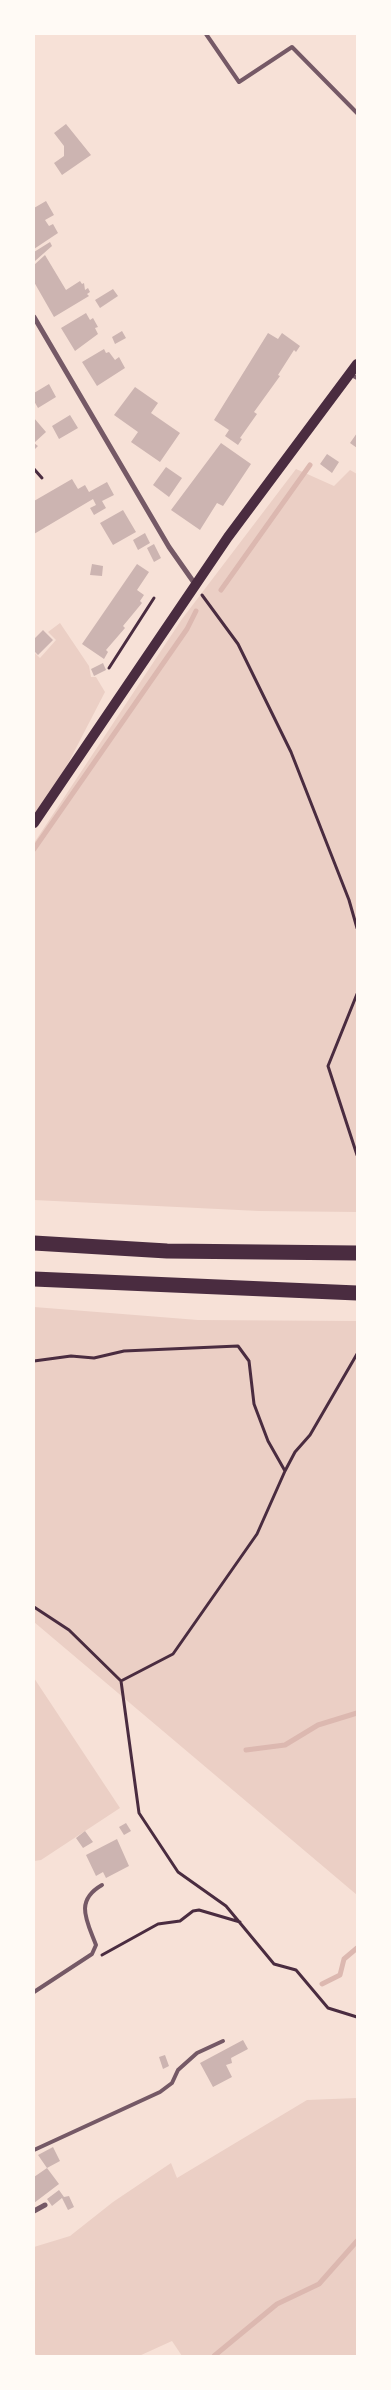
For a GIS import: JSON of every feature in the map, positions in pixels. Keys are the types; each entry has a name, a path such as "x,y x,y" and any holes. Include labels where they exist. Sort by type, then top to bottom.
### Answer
{"highway":[{"path":"34,1243 167,1251 357,1253"},
{"path":"34,1279 357,1294"}],"main road":[{"path":"34,823 195,584 354,376 357,364"}],"street":[{"path":"34,317 169,547 195,584"},
{"path":"34,2211 45,2205"}],"lane":[{"path":"206,34 239,82 292,47 357,113"},
{"path":"34,1992 92,1954 96,1945 84,1912 86,1898 92,1890 102,1885"},
{"path":"34,2150 160,2092 172,2083 178,2070 197,2053 223,2041"}],"path":[{"path":"34,469 42,478"},
{"path":"195,584 238,644 291,752 349,900 357,928"},
{"path":"109,668 154,598"},
{"path":"357,994 328,1066 357,1155"},
{"path":"34,1361 71,1356 94,1358 124,1351 238,1346 249,1361 254,1404 268,1441 285,1471"},
{"path":"121,1682 173,1654 256,1534 285,1471 357,1354"},
{"path":"34,1607 69,1630 121,1682 139,1813 178,1872 226,1906 274,1964 296,1970 328,2008 357,2018"},
{"path":"92,1954 102,1955 110,1952 135,1935 164,1922 180,1921 193,1911 199,1910 240,1922"}],"shaded area":[{"path":"296,469 334,486 350,470 357,474 357,1212 259,1211 34,1200 34,843 182,619"},
{"path":"60,623 89,666 91,677 96,677 105,692 46,806 34,823 34,652 40,658 56,640 48,632"},
{"path":"34,1307 198,1320 357,1321 357,1895 34,1622"},
{"path":"34,1678 120,1808 41,1860 34,1861"},
{"path":"357,2098 357,2356 182,2356 172,2341 139,2356 37,2356 34,2352 34,2247 70,2236 113,2202 171,2163 177,2178 307,2100"}],"building":[{"path":"66,124 91,155 62,175 54,163 64,156 64,146 54,133"},
{"path":"46,201 54,215 45,220 49,226 53,224 58,233 34,249 34,208"},
{"path":"50,242 52,246 35,261 34,252"},
{"path":"45,255 66,290 80,281 82,284 84,283 85,290 88,288 90,292 87,294 89,296 54,317 34,282 34,265"},
{"path":"113,289 118,296 100,308 95,300"},
{"path":"86,313 90,320 93,318 98,327 95,328 98,334 75,351 61,328"},
{"path":"122,331 126,338 115,344 112,337"},
{"path":"268,333 278,339 282,333 300,346 296,352 294,350 278,375 280,376 254,412 257,414 240,438 242,439 238,445 225,436 229,430 214,420"},
{"path":"104,349 115,360 119,357 125,368 97,386 82,362"},
{"path":"49,384 56,397 38,408 34,401 34,393"},
{"path":"135,387 158,403 151,413 180,433 160,462 131,442 138,432 114,415"},
{"path":"70,415 78,428 59,439 52,426"},
{"path":"34,418 46,432 34,443"},
{"path":"357,433 357,448 350,443"},
{"path":"221,443 251,464 223,506 217,503 200,530 171,510"},
{"path":"327,454 339,462 332,473 320,464"},
{"path":"166,467 182,478 169,497 153,485"},
{"path":"72,479 78,489 85,485 89,492 107,482 114,495 102,501 106,508 94,515 90,508 96,505 93,499 34,534 34,501"},
{"path":"123,510 136,532 113,545 100,523"},
{"path":"145,533 150,543 138,550 133,540"},
{"path":"154,544 161,558 154,562 147,548"},
{"path":"92,564 103,566 102,576 90,575"},
{"path":"137,564 149,572 137,590 144,595 140,601 142,603 123,626 125,628 106,650 108,652 104,659 82,644"},
{"path":"43,630 53,640 38,655 34,651 34,639"},
{"path":"103,663 106,670 94,676 91,669"},
{"path":"126,1823 131,1831 124,1835 119,1827"},
{"path":"85,1831 93,1842 83,1848 76,1838"},
{"path":"117,1839 129,1866 106,1878 103,1872 96,1876 86,1855"},
{"path":"243,2040 248,2049 231,2058 232,2063 226,2065 232,2077 213,2087 200,2063"},
{"path":"165,2055 169,2066 163,2069 159,2057"},
{"path":"53,2147 60,2161 47,2168 38,2155"},
{"path":"47,2168 59,2184 34,2203 34,2177"},
{"path":"59,2190 64,2197 69,2196 74,2207 68,2210 62,2198 52,2206 47,2199"}],"waterway":[{"path":"221,590 310,465"},
{"path":"34,849 187,629 196,611"},
{"path":"246,1750 285,1745 318,1725 357,1713"},
{"path":"322,1984 340,1975 344,1959 357,1948"},
{"path":"214,2356 277,2304 319,2284 357,2241"}]}
